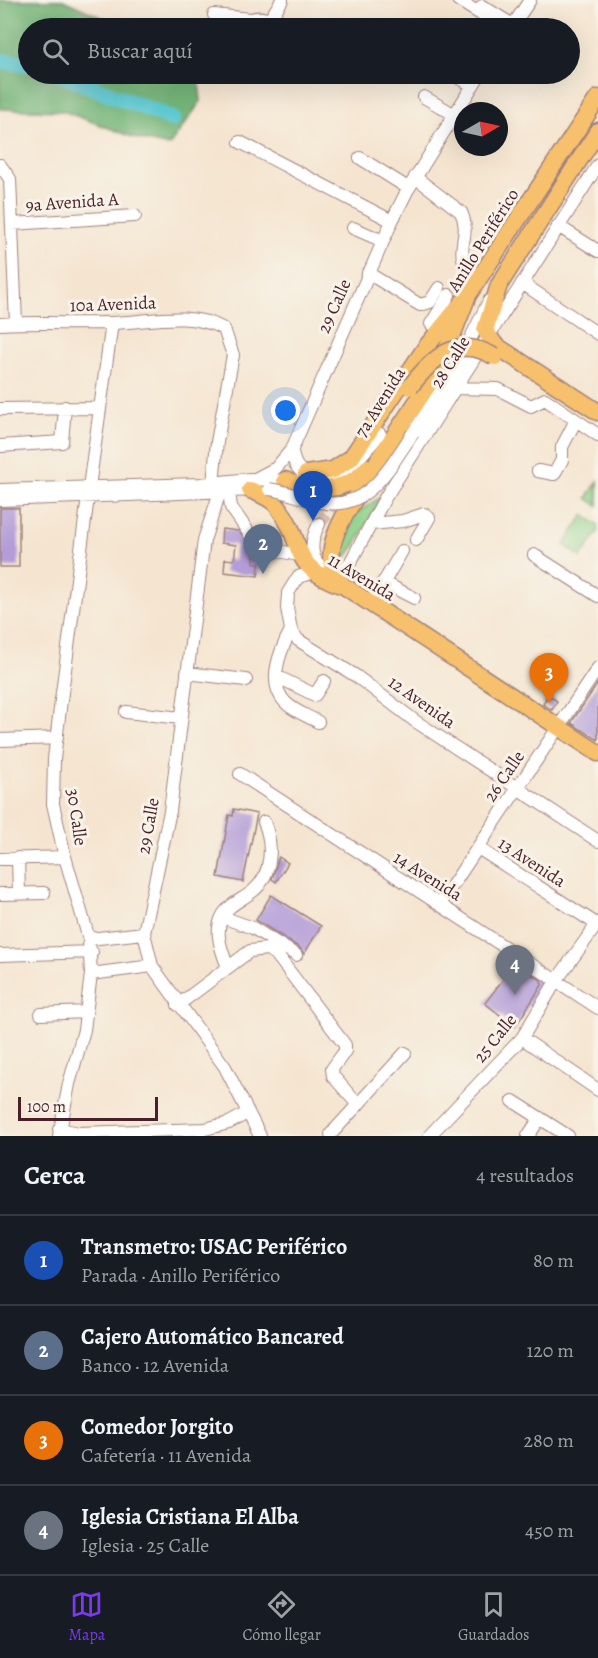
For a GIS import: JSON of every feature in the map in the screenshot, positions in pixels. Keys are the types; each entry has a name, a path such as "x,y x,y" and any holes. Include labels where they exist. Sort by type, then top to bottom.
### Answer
{"main road":[{"name":"Anillo Periférico","path":"323,572 333,543 378,460 440,368 468,295 598,98"},
{"name":"Anillo Periférico","path":"499,285 598,131"},
{"path":"487,336 486,324 499,285"},
{"path":"306,474 333,470 351,458 446,311 468,295"},
{"name":"7a Avenida","path":"487,336 495,345 598,414"},
{"name":"7a Avenida","path":"380,434 410,387 434,360 445,353 473,347 598,414"},
{"path":"285,480 306,487 342,487 358,480 372,463 378,460"},
{"name":"11 Avenida","path":"251,485 278,507 299,555 598,753"}],"street":[{"path":"275,18 282,0"},
{"path":"458,0 492,18"},
{"path":"470,0 496,18"},
{"path":"516,18 530,0"},
{"path":"214,15 225,18"},
{"name":"29 Calle","path":"462,102 472,85"},
{"path":"424,97 454,114"},
{"name":"29 Calle","path":"292,449 392,221 412,183 454,117"},
{"path":"240,142 392,221"},
{"path":"360,158 412,183 461,212 465,221 462,257 468,270 479,278"},
{"path":"0,165 10,179 16,323"},
{"name":"28 Calle","path":"323,572 346,568 487,336 598,165"},
{"name":"9a Avenida A","path":"12,224 135,216"},
{"path":"558,226 598,251"},
{"path":"353,228 383,240"},
{"path":"368,273 420,304 430,302 444,292 446,311 431,324"},
{"path":"522,283 598,334"},
{"name":"Anillo Periférico","path":"251,485 293,493 320,503 335,504 356,499 376,486 458,364 480,316 499,285"},
{"name":"10a Avenida","path":"0,324 112,323 192,318 209,320 224,329"},
{"name":"30 Calle","path":"59,1132 84,1030 92,952 64,857 53,804 57,738 98,408 112,323"},
{"name":"29 Calle","path":"224,329 233,355 217,442 221,489 204,540 170,811 144,933 152,966 225,1067 260,1136"},
{"path":"455,388 498,389 531,406 545,399 598,435"},
{"path":"0,446 62,442 65,407"},
{"path":"0,409 98,408"},
{"path":"538,471 554,474 559,469 562,447 576,420"},
{"path":"292,449 294,464 306,474 327,477 345,474 380,434"},
{"name":"7a Avenida","path":"285,480 324,483 345,479 362,466 380,434"},
{"path":"221,489 251,485 270,472 292,449"},
{"path":"0,490 89,492 221,489 285,480"},
{"path":"221,489 249,533"},
{"path":"0,500 89,492"},
{"path":"371,524 403,521 424,514 429,518 416,540"},
{"path":"318,722 285,702 279,692 276,676 281,650 291,630 287,608 288,593 298,577 323,572 313,556 312,540 319,524"},
{"path":"262,544 268,549 299,555"},
{"path":"371,604 402,551"},
{"path":"534,555 598,596"},
{"path":"383,582 414,598"},
{"name":"12 Avenida","path":"291,630 298,640 598,840"},
{"name":"26 Calle","path":"440,904 597,671"},
{"path":"187,672 246,680"},
{"path":"276,676 315,695 324,681"},
{"path":"126,712 182,718"},
{"path":"0,740 57,738"},
{"name":"14 Avenida","path":"240,774 598,1008"},
{"path":"228,967 218,941 222,917 229,908 255,890 264,877 270,846 264,822"},
{"name":"13 Avenida","path":"478,848 598,924"},
{"path":"0,859 64,857"},
{"path":"18,858 19,893"},
{"path":"0,894 44,893"},
{"path":"222,917 253,928 296,955"},
{"name":"25 Calle","path":"429,1136 522,1038 556,981 598,924"},
{"path":"89,939 144,933"},
{"path":"178,1005 228,967 258,948 267,948 276,954 345,1045 345,1051 336,1063 333,1076 358,1105"},
{"path":"0,955 92,952"},
{"path":"91,974 152,966"},
{"path":"41,1014 86,1012"},
{"path":"522,1038 598,1090"},
{"path":"331,1134 405,1053"},
{"path":"513,1101 568,1136"},
{"path":"59,1132 205,1129 229,1123 247,1113"},
{"path":"528,1136 540,1118"}],"green space":[{"path":"0,0 63,0 104,18 18,18 18,84 199,84 201,101 169,146 138,139 63,111 0,109"},
{"path":"598,481 598,506 587,498"},
{"path":"386,488 356,544 346,557 340,555 336,550 356,513 378,499"},
{"path":"584,515 598,525 598,532 581,557 564,545"}],"building":[{"path":"0,508 19,508 19,567 0,567"},
{"path":"222,529 238,531 249,541 257,534 263,534 254,543 254,563 259,563 258,576 224,572 225,559 234,560 236,545 221,543"},
{"path":"598,683 598,740 571,723"},
{"path":"548,695 557,701 552,710 543,704"},
{"path":"234,809 257,814 243,882 218,877 229,815 233,816"},
{"path":"279,857 288,863 276,882 272,879"},
{"path":"271,895 321,926 304,954 300,948 256,920"},
{"path":"515,964 541,980 542,985 515,1027 485,1003"}],"waterway":[{"path":"0,61 18,63"},
{"path":"85,84 173,119"}],"tunnel":[{"path":"319,524 355,483"}],"place":[{"name":"Transmetro: USAC Periférico","path":"313,521"},
{"name":"Cajero Automático Bancared","path":"263,574"},
{"name":"Comedor Jorgito","path":"549,703"},
{"name":"Iglesia Cristiana El Alba","path":"515,995"}]}
